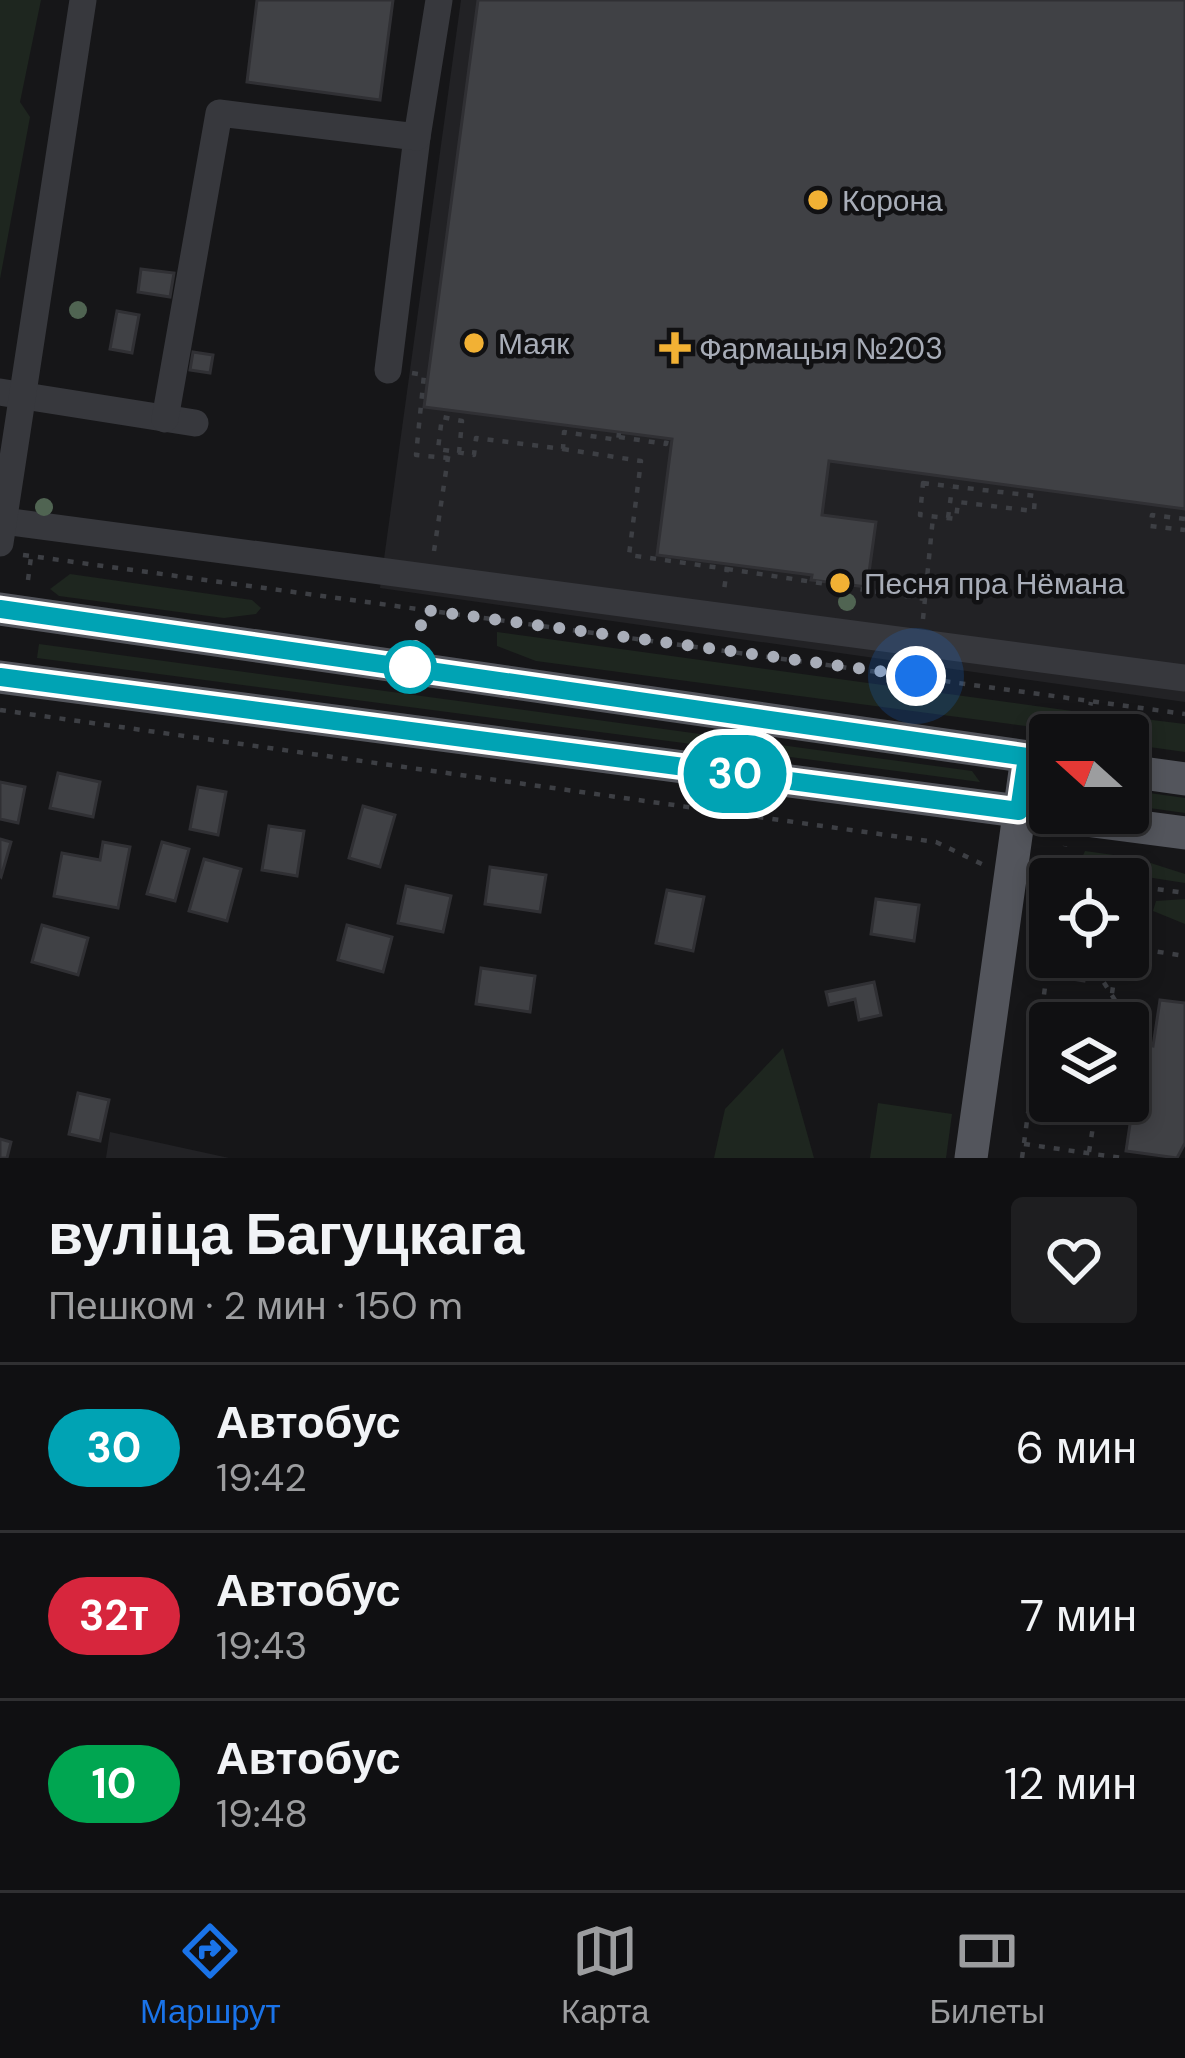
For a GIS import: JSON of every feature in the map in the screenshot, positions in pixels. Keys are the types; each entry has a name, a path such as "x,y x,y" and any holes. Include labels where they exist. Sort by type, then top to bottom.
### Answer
{"main road":[{"path":"0,609 1029,758"},
{"path":"0,677 1185,833"},
{"path":"1149,774 1185,778"},
{"path":"971,1158 1019,811 1029,784"}],"street":[{"path":"83,0 10,392 6,539 430,578 1185,678"},
{"path":"388,370 439,0"},
{"path":"165,419 219,113 417,136"},
{"path":"10,392 195,423"}],"path":[{"path":"388,370 424,375 416,454 474,455 476,438 641,460 629,556 926,599 933,517"},
{"path":"449,455 438,449 442,417 453,415 463,421 458,453"},
{"path":"562,449 564,432 666,444 667,439"},
{"path":"425,610 449,455"},
{"path":"935,484 937,475"},
{"path":"923,483 935,484 1035,496 1034,511 958,502 956,519 920,514 923,483"},
{"path":"948,518 952,487"},
{"path":"1185,519 1152,515 1150,526 1185,530"},
{"path":"6,539 31,557 1185,714"},
{"path":"28,580 31,557"},
{"path":"716,649 727,569"},
{"path":"1089,714 1091,702"},
{"path":"0,710 936,842 972,864"},
{"path":"1063,858 1065,846"},
{"path":"1149,888 1185,893"},
{"path":"1149,950 1185,956"},
{"path":"1022,1158 1046,978"},
{"path":"1101,978 1116,1002"},
{"path":"1111,1002 1114,978"},
{"path":"1089,1153 1094,1122"},
{"path":"1024,1144 1122,1158"}],"shaded area":[{"path":"0,0 41,0 20,102 30,117 0,279"},
{"name":"Корона","path":"461,0 1185,0 1185,702 380,588"},
{"path":"70,574 252,600 261,608 256,614 224,618 59,596 50,589"},
{"path":"497,632 1072,714 1029,714 1029,726 536,661 497,646"},
{"path":"39,644 972,771 980,782 37,658"},
{"path":"1149,720 1185,724 1185,752 1149,747"},
{"path":"1149,793 1185,798 1185,813 1149,808"},
{"path":"1085,851 1135,858 1082,858"},
{"path":"1149,862 1185,874 1185,883 1149,877"},
{"path":"1185,899 1185,924 1153,911 1156,901"},
{"path":"783,1048 814,1158 714,1158 725,1109"},
{"path":"878,1103 952,1114 946,1158 870,1158"},
{"path":"110,1132 229,1158 106,1158"}],"building":[{"path":"257,0 393,0 380,100 247,82"},
{"name":"Корона","path":"478,0 1185,0 1185,509 829,461 822,515 876,522 867,587 811,580 812,575 657,555 672,439 424,407"},
{"path":"141,269 174,273 170,297 138,292"},
{"path":"117,311 139,315 132,353 110,349"},
{"path":"193,352 213,355 210,373 190,370"},
{"path":"58,773 100,782 93,817 50,808"},
{"path":"0,782 25,787 18,823 0,819"},
{"path":"198,787 226,792 218,835 190,829"},
{"path":"363,806 395,815 380,867 349,858"},
{"path":"269,826 304,831 297,876 262,870"},
{"path":"0,839 11,842 1,877 0,876"},
{"path":"103,842 130,847 118,908 54,896 62,853 100,860"},
{"path":"162,842 189,849 175,901 147,894"},
{"path":"204,859 241,869 227,921 189,911"},
{"path":"490,867 546,875 540,912 485,904"},
{"path":"406,886 451,896 443,932 398,923"},
{"path":"667,890 704,897 693,951 656,943"},
{"path":"876,899 919,905 914,941 871,934"},
{"path":"42,925 88,938 78,975 32,962"},
{"path":"347,925 392,937 383,972 338,960"},
{"path":"481,968 535,976 530,1012 476,1004"},
{"path":"874,982 881,1015 859,1020 855,999 829,1005 826,992"},
{"path":"1160,1000 1185,1003 1185,1143 1177,1158 1126,1151 1130,1122 1149,1122 1149,1045 1153,1046"},
{"path":"78,1093 109,1100 100,1141 69,1134"},
{"path":"0,1139 11,1142 7,1158 0,1158"}],"bus line":[{"name":"30","path":"0,609 1027,757 1019,811 0,677"}],"place":[{"name":"Корона","path":"818,200"},
{"name":"Маяк","path":"474,343"},
{"name":"Фармацыя №203","path":"675,348"},
{"name":"Песня пра Нёмана","path":"840,583"}],"route":[{"path":"410,667 425,610 916,676"}]}
